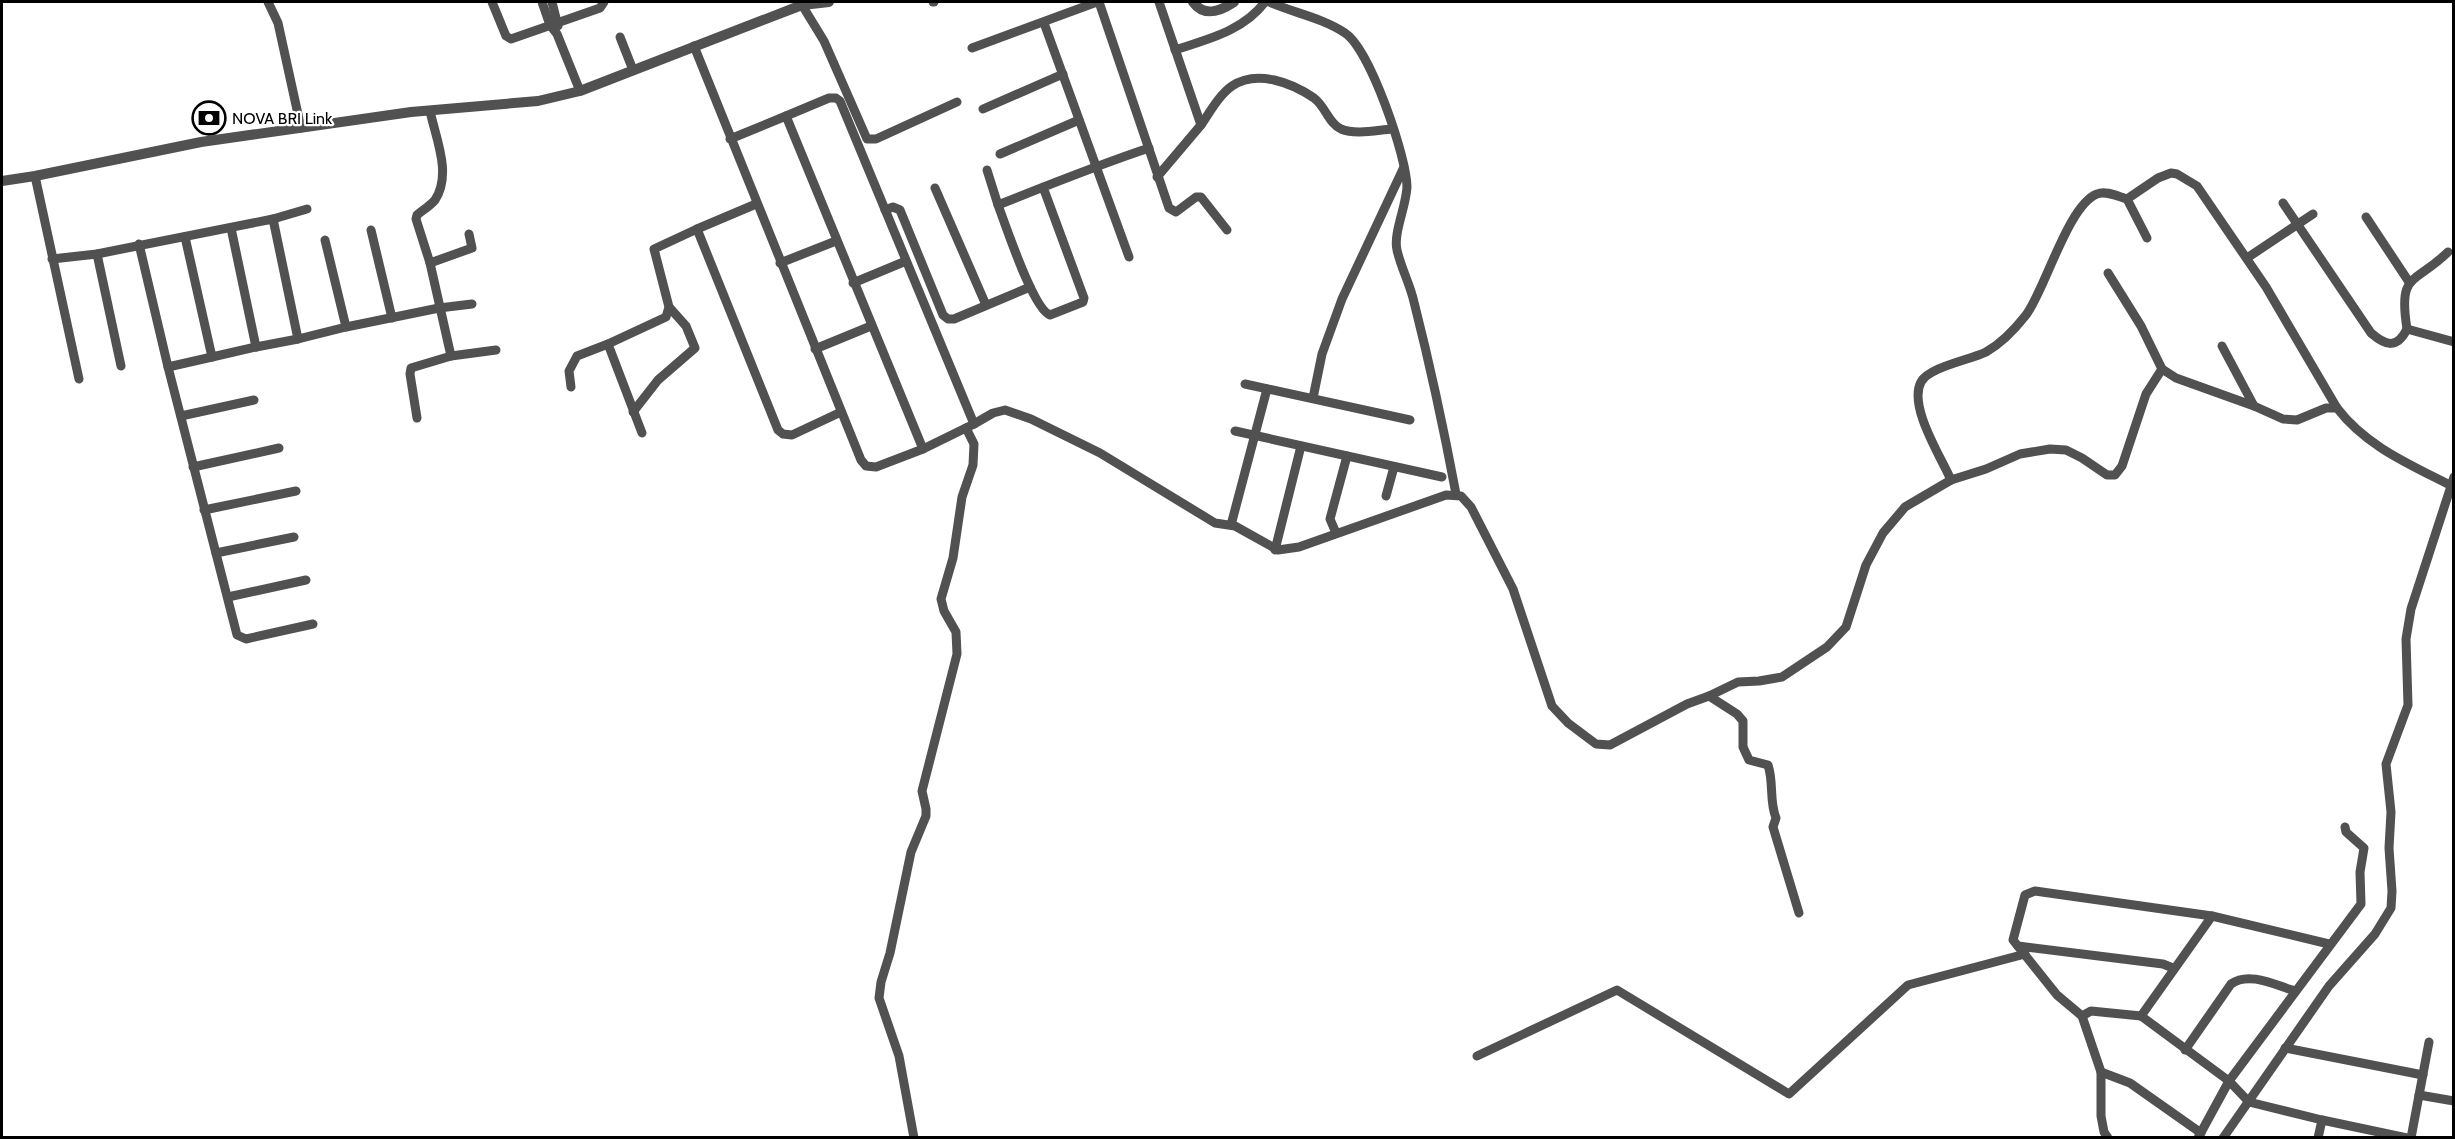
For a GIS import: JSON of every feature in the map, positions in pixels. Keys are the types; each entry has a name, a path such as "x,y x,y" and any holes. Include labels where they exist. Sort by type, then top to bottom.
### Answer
{"street":[{"path":"268,2 278,22 301,128"},
{"path":"492,2 506,36 511,39 600,8 604,2"},
{"path":"542,2 554,24"},
{"path":"552,2 557,34 580,92"},
{"path":"2,181 201,142 430,111 537,101 580,92 802,5 824,2"},
{"path":"972,48 1098,2 1171,211 1176,212 1196,197 1201,197 1227,230"},
{"path":"1159,2 1201,125"},
{"path":"1193,2 1202,12 1207,13 1217,11 1234,2"},
{"path":"1175,51 1226,33 1247,21 1265,2"},
{"path":"1269,2 1335,27 1355,41 1379,88 1404,166 1407,190 1396,246 1414,300 1456,494"},
{"path":"802,5 824,41 867,139 876,139 957,102"},
{"path":"1044,23 1130,257"},
{"path":"620,37 633,70"},
{"path":"694,46 815,349 861,460 866,466 876,466 923,449 993,413 1009,411 1100,453 1215,523 1231,525 1243,530 1275,550 1299,547 1446,495 1456,494 1471,507 1513,589 1552,706 1568,723 1596,744 1610,745 1687,704 1738,682 1759,681 1782,676 1827,647 1846,627 1866,565 1882,532 1905,507 1951,480 1986,469 2020,454 2050,449 2066,450 2107,475 2115,476 2121,466 2146,394 2162,369"},
{"path":"983,110 1063,74"},
{"path":"1158,177 1201,125 1220,97 1233,86 1257,78 1270,78 1292,86 1315,99 1330,120 1346,131 1392,129"},
{"path":"730,139 829,98 838,99 906,261 970,426 974,444 974,459 962,497 953,558 941,599 944,611 956,632 957,654 922,791 926,816 911,852 879,998 898,1056 914,1137"},
{"path":"430,111 441,156 443,177 434,202 417,215 416,219 430,263 451,356"},
{"path":"786,116 923,449"},
{"path":"1000,154 1079,120"},
{"path":"998,205 1149,148"},
{"path":"1313,398 1322,354 1342,299 1404,166"},
{"path":"987,170 1030,287 1043,312 1050,315 1084,300 1084,294 1043,187"},
{"path":"2127,199 2158,178 2170,173 2177,174 2197,186 2266,287 2348,423 2377,445 2452,481 2411,609 2406,639 2406,683 2409,705 2386,764 2391,812 2389,848 2391,908 2375,934 2329,986 2223,1137"},
{"path":"35,176 79,379"},
{"path":"935,188 986,305"},
{"path":"1951,480 1919,410 1920,383 1927,374 1985,352 2002,341 2028,313 2071,224 2084,205 2096,194 2107,193 2127,199 2147,238"},
{"path":"2283,202 2371,333 2386,343 2394,344 2400,341 2407,329 2404,301 2409,282 2448,252"},
{"path":"633,412 658,380 695,348 686,326 669,307 654,251 656,247 756,204"},
{"path":"885,210 893,207 900,210 943,315 948,319 954,319 1030,287"},
{"path":"52,259 97,254 139,244 231,228 307,209"},
{"path":"2247,258 2313,214"},
{"path":"2366,217 2409,282"},
{"path":"273,219 298,339"},
{"path":"231,228 256,347"},
{"path":"697,229 778,430 783,434 792,435 842,412"},
{"path":"370,230 392,318"},
{"path":"430,263 472,248 469,234"},
{"path":"185,237 212,357"},
{"path":"325,240 346,327"},
{"path":"780,263 836,241"},
{"path":"139,244 193,467 237,635 246,639 313,624"},
{"path":"97,254 121,366"},
{"path":"853,283 906,261"},
{"path":"2108,273 2141,326 2162,369 2176,378 2291,421 2310,416 2326,408 2337,408"},
{"path":"168,367 346,327 439,308 472,304"},
{"path":"571,387 569,371 577,356 659,321 666,317 669,307"},
{"path":"815,349 871,326"},
{"path":"2407,329 2454,342"},
{"path":"608,344 642,433"},
{"path":"2222,346 2254,406"},
{"path":"417,418 411,368 451,356 496,350"},
{"path":"1245,384 1410,420"},
{"path":"1231,525 1267,389"},
{"path":"181,416 254,400"},
{"path":"1235,431 1442,477"},
{"path":"1275,550 1301,446"},
{"path":"193,467 279,448"},
{"path":"1336,533 1330,519 1347,456"},
{"path":"1386,496 1394,466"},
{"path":"204,510 296,491"},
{"path":"216,553 294,537"},
{"path":"228,597 306,580"},
{"path":"1709,696 1737,714 1743,721 1743,747 1749,760 1768,765 1772,785 1771,806 1776,818 1773,827 1798,913"},
{"path":"2101,1072 2130,1083 2199,1135 2235,1087 2295,990 2361,904 2360,872 2364,848 2346,832 2345,827"},
{"path":"2108,1137 2104,1132 2101,1116 2101,1072 2082,1016 2057,995 2013,940 2025,895 2035,891 2212,915 2329,944"},
{"path":"2141,1016 2212,915"},
{"path":"2018,946 2163,964 2173,968"},
{"path":"1477,1056 1617,990 1789,1094 1908,985 2025,954"},
{"path":"2185,1050 2231,984 2239,978 2251,978 2295,990"},
{"path":"2082,1016 2091,1011 2141,1016 2235,1087 2249,1102 2322,1120 2409,1137 2429,1042"},
{"path":"2285,1048 2423,1075"},
{"path":"2419,1095 2454,1101"},
{"path":"2318,1137 2322,1120"}],"place":[{"name":"NOVA BRI Link","path":"209,118"}]}
